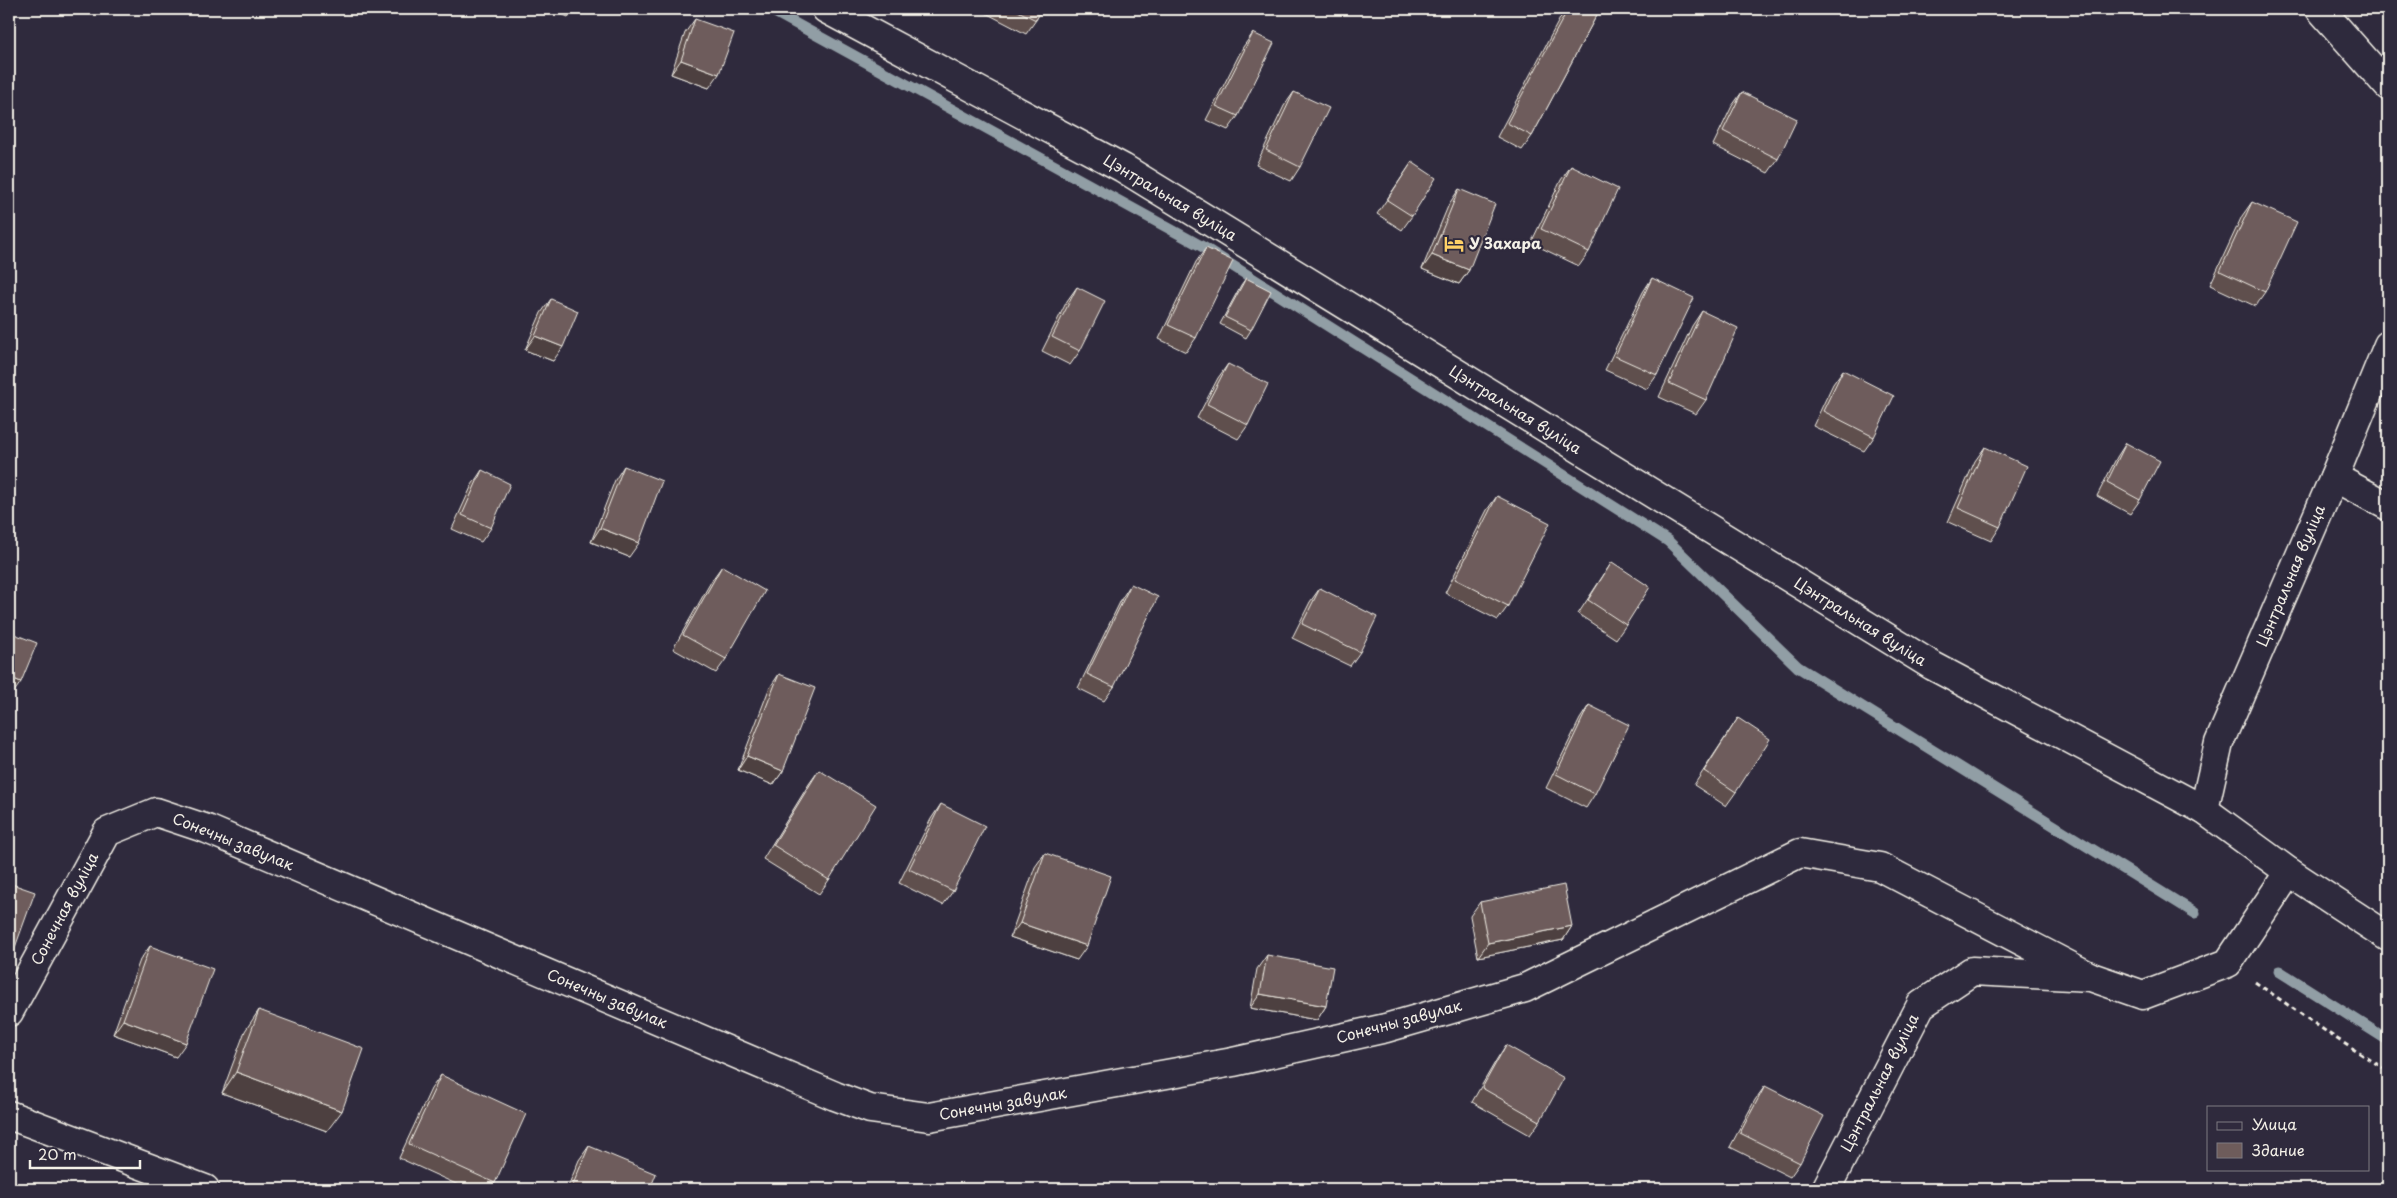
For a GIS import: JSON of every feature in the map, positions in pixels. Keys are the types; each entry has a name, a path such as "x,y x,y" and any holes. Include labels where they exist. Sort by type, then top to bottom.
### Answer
{"street":[{"name":"Цэнтральная вуліца","path":"826,9 1123,168 1933,666 2204,810 2289,872 2388,937"},
{"path":"2320,9 2388,86"},
{"name":"Цэнтральная вуліца","path":"2204,810 2219,744 2334,477 2388,345"},
{"path":"2334,477 2388,506"},
{"name":"Сонечны завулак","path":"107,832 156,812 207,828 835,1096 870,1109 929,1117 1233,1062 1386,1028 1525,988 1800,853 1880,867 2091,977"},
{"name":"Сонечная вуліца","path":"9,1012 107,832"},
{"path":"2228,963 2289,872"},
{"name":"Цэнтральная вуліца","path":"1826,1189 1921,1005 1972,971 2091,977 2143,995 2228,963"},
{"path":"9,1115 206,1189"}],"path":[{"path":"2228,963 2334,1037 2388,1071"}],"building":[{"path":"1014,9 1042,9 1036,20"},
{"path":"1568,9 1600,9 1532,136 1507,123"},
{"path":"695,19 734,33 719,74 681,60"},
{"path":"1253,33 1274,43 1238,116 1216,106"},
{"path":"1294,92 1329,108 1300,167 1266,150"},
{"path":"1742,92 1797,119 1778,159 1723,131"},
{"path":"1412,162 1436,178 1412,216 1387,200"},
{"path":"1571,166 1618,189 1589,252 1541,229"},
{"name":"У Захара","path":"1459,189 1495,204 1469,270 1432,255"},
{"path":"2252,202 2297,222 2265,292 2220,271"},
{"path":"1206,248 1233,261 1196,338 1168,325"},
{"path":"1246,278 1271,291 1251,330 1225,317"},
{"path":"1652,278 1694,298 1657,375 1615,356"},
{"path":"1077,287 1105,301 1080,351 1052,337"},
{"path":"551,299 578,311 563,347 535,336"},
{"path":"1702,311 1738,328 1706,400 1669,383"},
{"path":"1228,364 1268,384 1248,425 1207,404"},
{"path":"1843,370 1894,396 1874,437 1823,411"},
{"path":"2126,443 2160,461 2140,500 2107,482"},
{"path":"1985,447 2027,466 2000,527 1958,508"},
{"path":"624,466 662,481 639,543 600,528"},
{"path":"482,470 510,484 491,528 462,515"},
{"path":"1497,496 1550,523 1508,606 1455,579"},
{"path":"1612,562 1650,587 1626,625 1588,600"},
{"path":"722,566 765,591 726,659 683,635"},
{"path":"1131,584 1158,597 1114,687 1087,674"},
{"path":"1320,588 1377,617 1360,652 1302,624"},
{"path":"9,632 37,643 21,682 9,677"},
{"path":"779,674 815,688 783,771 747,756"},
{"path":"1589,705 1629,725 1595,794 1556,774"},
{"path":"1738,718 1770,739 1736,792 1704,771"},
{"path":"819,770 876,805 829,880 773,845"},
{"path":"941,804 985,826 953,891 909,869"},
{"path":"1045,853 1111,876 1087,946 1020,923"},
{"path":"9,883 35,892 9,964"},
{"path":"1564,885 1572,926 1488,943 1480,902"},
{"path":"150,946 213,969 186,1043 123,1020"},
{"path":"1267,955 1333,967 1326,1006 1260,994"},
{"path":"259,1010 364,1049 342,1111 236,1072"},
{"path":"1506,1045 1564,1078 1540,1121 1482,1088"},
{"path":"441,1075 526,1114 495,1183 409,1144"},
{"path":"1765,1086 1824,1116 1800,1163 1740,1133"},
{"path":"589,1146 656,1174 650,1189 571,1189"}],"waterway":[{"path":"769,9 1203,247 1668,541 1798,667 2195,913"},
{"path":"2279,971 2388,1040"}],"place":[{"name":"У Захара","path":"1454,244"}]}
